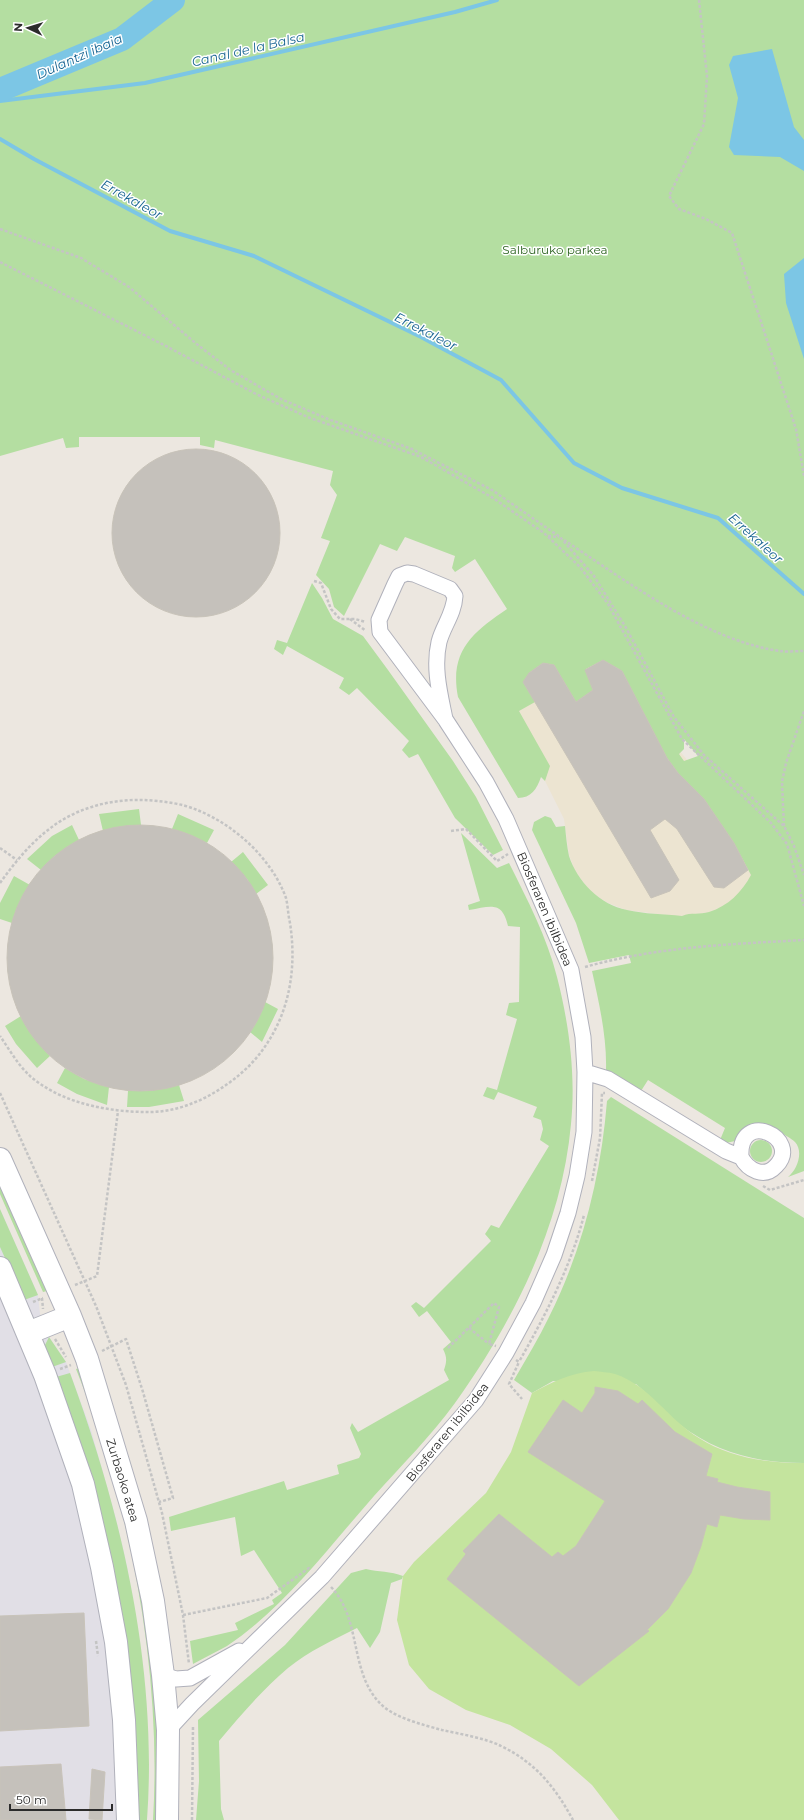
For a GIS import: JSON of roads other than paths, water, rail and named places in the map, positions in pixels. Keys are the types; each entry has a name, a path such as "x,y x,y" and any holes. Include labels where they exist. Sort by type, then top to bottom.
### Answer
{"street":[{"name":"Biosferaren ibilbidea","path":"168,1730 262,1637 316,1572 476,1400 499,1348 533,1303 554,1255 568,1213 577,1176 584,1132 585,1072 583,1037 571,970 506,819 467,751 380,632 374,631 395,584 400,576 406,573 414,574 450,589 455,596 455,605 439,641 436,663 445,719"},
{"path":"585,1072 608,1079 726,1151 741,1157"},
{"name":"Zurbaoko atea","path":"0,1159 70,1316 87,1359 136,1521 153,1601 164,1675 168,1730 167,1820"},
{"path":"0,1268 45,1375 83,1484 102,1566 116,1642 124,1720 128,1820"},
{"path":"28,1333 70,1316"},
{"name":"Biosferaren ibilbidea","path":"164,1675 176,1679 190,1678 262,1637"}],"water":[{"path":"772,49 794,127 804,140 804,171 780,157 734,155 729,147 738,98 729,65 733,56"},
{"path":"804,258 804,359 786,303 784,274"}],"waterway":[{"name":"Dulantzi ibaia","path":"0,90 122,39 173,0"},
{"name":"Canal de la Balsa","path":"0,101 145,83 455,12 497,0"},
{"name":"Errekaleor","path":"0,139 34,159 170,231 254,256 421,337 501,380 574,463 622,488 718,518 804,594"}],"park label":[{"name":"Salburuko parkea","path":"555,249"}]}
